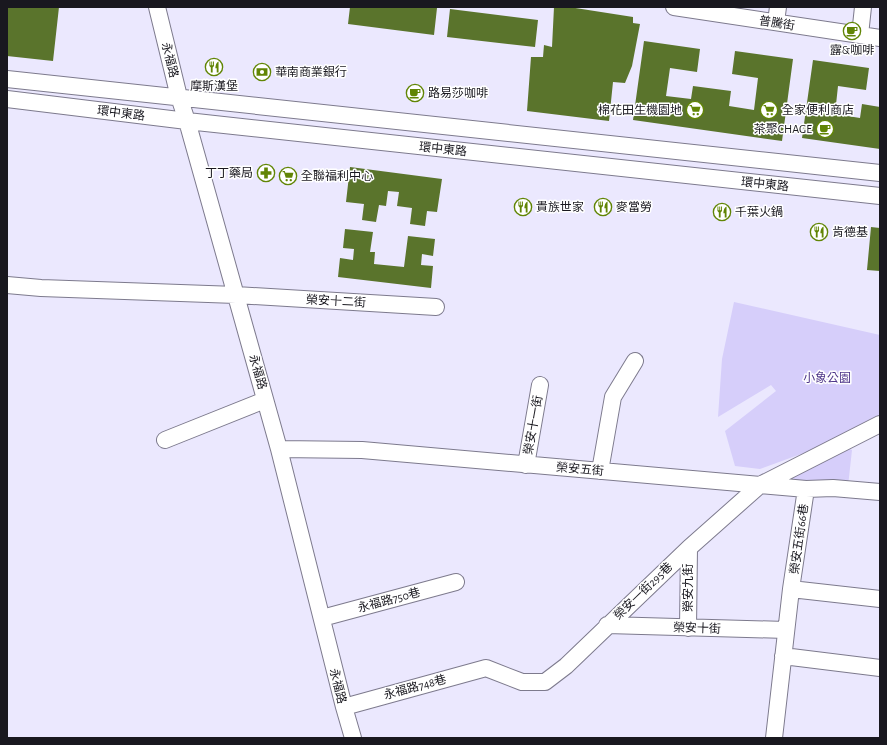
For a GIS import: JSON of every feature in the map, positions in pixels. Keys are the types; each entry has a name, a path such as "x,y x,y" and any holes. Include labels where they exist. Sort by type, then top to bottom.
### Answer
{"street":[{"name":"永福路","path":"157,7 179,97 279,449 353,738"},
{"name":"普騰街","path":"674,7 777,15 860,35 880,38"},
{"path":"860,35 863,7"},
{"name":"環中東路","path":"7,79 880,173"},
{"name":"環中東路","path":"7,99 187,121 880,196"},
{"name":"榮安十二街","path":"7,285 40,288 236,295 436,307"},
{"path":"600,471 613,397 635,361"},
{"name":"榮安十一街","path":"526,464 540,385"},
{"path":"165,440 265,400"},
{"name":"榮安一街295巷","path":"486,668 522,682 545,682 566,666 607,625 689,548 760,485 880,424"},
{"name":"榮安五街","path":"279,449 362,450 806,489 833,488 880,492"},
{"name":"榮安五街66巷","path":"774,738 791,589 806,489"},
{"name":"榮安九街","path":"688,628 689,548"},
{"name":"永福路750巷","path":"322,618 456,582"},
{"name":"榮安五街66巷","path":"791,589 880,598"},
{"name":"榮安十街","path":"607,625 786,630"},
{"path":"783,656 880,668"},
{"name":"永福路748巷","path":"344,707 486,668"}],"green space":[{"name":"小象公園","path":"734,302 880,335 880,414 812,450 760,469 735,466 725,431 776,391 771,385 718,417 722,359"},
{"path":"845,447 852,450 848,486 770,483"}],"building":[{"path":"7,7 59,7 53,61 7,56"},
{"path":"350,7 437,8 434,35 348,24"},
{"path":"554,7 569,7 633,17 633,23 640,24 632,66 625,83 613,82 609,121 527,111 531,57 543,57 544,45 552,47"},
{"path":"450,9 538,20 535,47 447,37"},
{"path":"644,41 700,49 697,72 670,68 666,96 691,99 693,86 731,91 729,106 754,110 758,78 732,74 735,51 793,59 782,141 633,120"},
{"path":"813,60 869,68 866,90 838,86 835,114 860,118 862,104 880,107 880,149 802,138"},
{"path":"350,167 442,179 437,212 427,211 425,226 410,224 412,208 397,206 399,192 388,191 386,206 379,205 376,222 362,220 364,204 346,202"},
{"path":"871,227 880,228 880,271 867,270"},
{"path":"345,229 373,232 370,252 375,252 374,264 404,267 408,236 435,239 433,256 422,254 421,265 433,266 431,288 338,277 340,258 353,260 354,249 343,248"}],"place":[{"name":"露&咖啡","path":"852,31"},
{"name":"摩斯漢堡","path":"214,67"},
{"name":"華南商業銀行","path":"262,72"},
{"name":"路易莎咖啡","path":"415,93"},
{"name":"棉花田生機園地","path":"695,110"},
{"name":"全家便利商店","path":"769,110"},
{"name":"茶聚CHAGE","path":"825,129"},
{"name":"丁丁藥局","path":"266,173"},
{"name":"全聯福利中心","path":"288,176"},
{"name":"貴族世家","path":"523,207"},
{"name":"麥當勞","path":"603,207"},
{"name":"千葉火鍋","path":"722,212"},
{"name":"肯德基","path":"819,232"}]}
